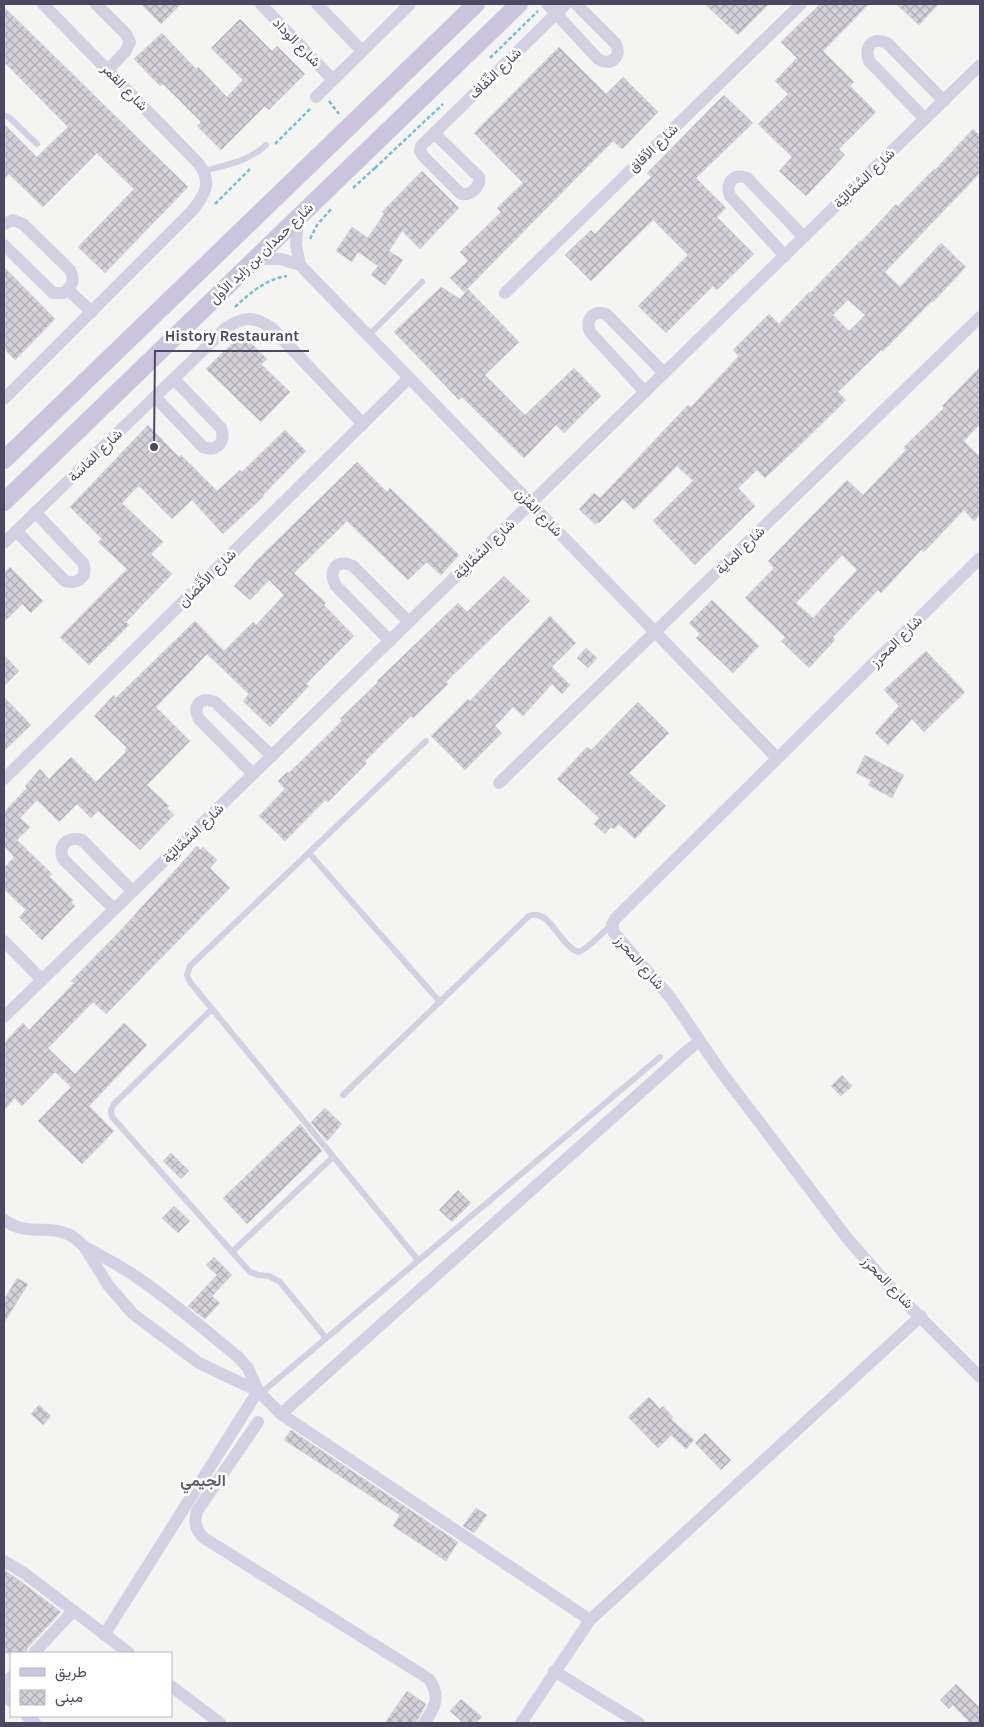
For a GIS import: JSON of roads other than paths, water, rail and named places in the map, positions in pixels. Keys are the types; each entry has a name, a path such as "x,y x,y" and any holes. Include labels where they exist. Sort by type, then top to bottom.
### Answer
{"main road":[{"path":"4,460 476,4"},
{"name":"شارع حمدان بن زايد الأول","path":"4,502 519,4"}],"street":[{"name":"شارع القمر","path":"43,4 204,171"},
{"path":"96,4 126,34 130,42 125,52 108,70"},
{"name":"شارع الوداد","path":"261,4 333,80"},
{"path":"317,4 362,51"},
{"path":"319,94 410,4"},
{"name":"شارع النِّفَاف","path":"434,133 479,177 478,185 470,193 466,195 461,194 421,154 421,146 434,133 566,4"},
{"path":"543,6 556,14 598,59 603,62 614,60 618,55 616,44 576,4"},
{"name":"شارع الآفاق","path":"504,293 801,4"},
{"path":"925,119 869,60 867,54 868,47 874,41 881,40 887,43 944,101"},
{"name":"شارع السَّمَّالِيَّة","path":"4,1017 980,65"},
{"path":"4,400 193,210 207,187 204,171"},
{"path":"785,256 730,196 728,190 729,183 735,177 742,176 748,178 804,237"},
{"path":"256,258 281,259 300,265 296,244 298,218"},
{"path":"4,224 13,220 23,224 70,270 73,279 72,286 63,293 53,292 4,245"},
{"name":"شارع المُزْن","path":"300,265 777,758"},
{"path":"68,290 92,312"},
{"path":"646,392 590,332 587,326 588,319 593,314 600,312 606,314 664,373"},
{"name":"شارع الماية","path":"499,783 980,317"},
{"name":"شارع المَاسَة","path":"4,543 226,328 236,321 249,318 260,320 272,328 363,424"},
{"name":"شارع الأَغْصَان","path":"4,779 409,378"},
{"path":"155,397 203,447 217,448 222,442 224,435 221,428 174,379"},
{"path":"16,531 65,581 79,582 84,576 85,569 83,563 36,512"},
{"name":"شارع المحرز","path":"980,558 615,919 612,925 614,933 670,997 719,1069 847,1238 889,1286 980,1377"},
{"path":"390,641 336,586 331,578 332,570 339,564 346,563 353,566 409,622"},
{"path":"253,774 199,719 196,713 197,706 202,700 209,699 216,702 272,756"},
{"path":"114,909 63,859 62,845 68,840 75,838 82,840 132,891"},
{"path":"4,941 42,980"},
{"path":"281,1414 680,1056 700,1041"},
{"path":"4,1220 26,1230 53,1230 65,1233 140,1279 238,1357 248,1368 259,1392"},
{"path":"84,1246 108,1285 133,1314 199,1363 259,1392 281,1414 590,1620"},
{"path":"521,1723 554,1671 590,1620 921,1316"},
{"path":"104,1635 259,1392"},
{"path":"258,1422 198,1511 195,1517 196,1529 204,1538 429,1680 436,1692 436,1699 435,1706 424,1723"},
{"path":"4,1561 127,1652"},
{"path":"35,1652 73,1611"},
{"path":"554,1671 639,1723"},
{"path":"172,1687 220,1723"}],"lane":[{"path":"4,115 10,118 37,144"},
{"path":"204,171 244,160 256,154 266,145"},
{"path":"368,336 422,282"},
{"path":"418,1260 188,979 188,969 426,741"},
{"path":"309,853 440,1002"},
{"path":"343,1095 532,914 544,917 572,949 578,952 585,949 612,925"},
{"path":"212,1009 114,1104 111,1113 114,1120 250,1272 269,1276 280,1282 326,1338"},
{"path":"259,1392 326,1338 660,1056"},
{"path":"232,1252 334,1157"}],"place":[{"name":"History Restaurant","path":"154,447"}],"district":[{"name":"الجيمي","path":"203,1480"}]}
